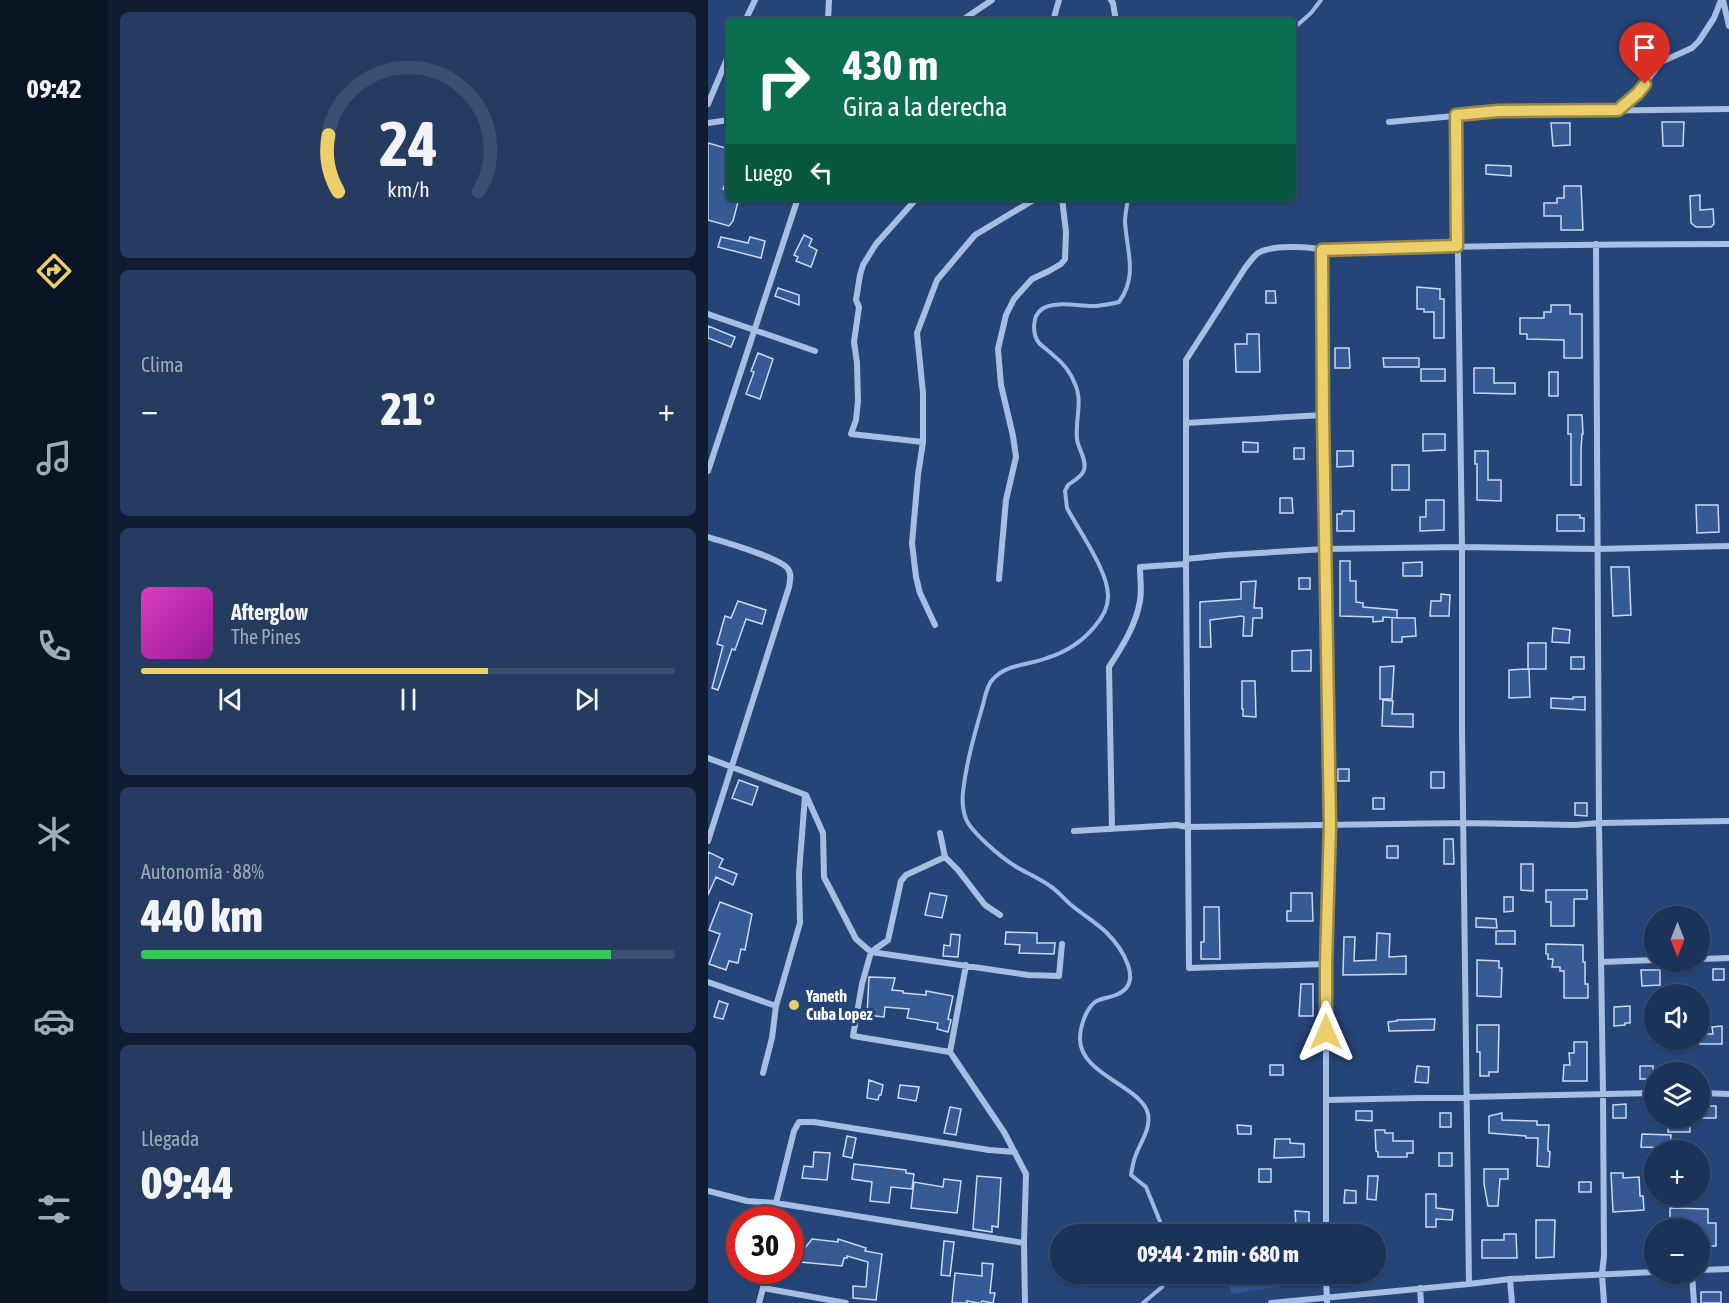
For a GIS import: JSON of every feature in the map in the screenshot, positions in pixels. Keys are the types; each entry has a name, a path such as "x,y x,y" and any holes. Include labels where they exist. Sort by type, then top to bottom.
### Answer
{"street":[{"path":"746,18 755,0"},
{"path":"828,18 829,0"},
{"path":"965,18 992,0"},
{"path":"1054,18 1059,0"},
{"path":"1111,0 1116,18"},
{"path":"1722,0 1729,26"},
{"path":"1618,110 1638,93 1661,62 1692,48 1699,41 1714,18 1722,0"},
{"path":"708,104 726,61"},
{"path":"1389,122 1498,111 1729,109"},
{"path":"1456,115 1469,1284"},
{"path":"708,123 726,120"},
{"path":"708,471 797,201"},
{"path":"914,201 876,244 863,265 860,275 854,342 858,401 856,420 850,434 923,442"},
{"path":"935,625 920,593 912,543 923,442 923,393 917,333 937,280 975,235 1031,201"},
{"path":"999,579 1006,500 1016,457 1001,385 998,349 1006,315 1014,299 1032,279 1061,264 1065,259 1066,232 1062,201"},
{"path":"1596,244 1604,1303"},
{"path":"1326,964 1189,968 1186,360 1245,268 1256,255 1266,250 1729,244"},
{"path":"1322,250 1330,825 1326,964 1326,1224"},
{"path":"708,314 814,351"},
{"path":"1186,423 1323,415"},
{"path":"708,537 773,560 788,567 791,573 789,587 708,841"},
{"path":"1112,829 1109,667 1123,645 1135,618 1140,600 1140,567 1226,555 1325,549 1597,549 1729,546"},
{"path":"708,758 806,795 823,833 825,877 856,939 871,952 1028,975 1059,976 1062,944"},
{"path":"764,1073 776,1006 800,923 799,873 806,795"},
{"path":"1074,831 1176,825 1188,827 1463,823 1575,825 1729,821"},
{"path":"940,833 945,857 986,905 1000,915"},
{"path":"945,857 906,875 901,881 888,940 871,952 862,984 853,1036 950,1052"},
{"path":"1710,958 1729,958"},
{"path":"1602,962 1644,960"},
{"path":"966,965 950,1052 1004,1132 1026,1174 1025,1303"},
{"path":"708,982 776,1006"},
{"path":"1327,1100 1644,1094"},
{"path":"1710,1094 1729,1094"},
{"path":"776,1206 794,1131 799,1122 814,1122 989,1150 1015,1152"},
{"path":"708,1191 747,1201 776,1203 1024,1244"},
{"path":"1710,1270 1729,1269"},
{"path":"1271,1303 1326,1300 1510,1278 1644,1272"},
{"path":"1510,1278 1512,1303"},
{"path":"759,1303 764,1284"},
{"path":"1326,1284 1326,1300"},
{"path":"1693,1284 1694,1303"},
{"path":"764,1288 846,1303"},
{"path":"1420,1288 1420,1303"}],"shaded area":[{"path":"1230,1284 1287,1284 1287,1285 1231,1294"}],"building":[{"path":"1662,122 1684,122 1683,146 1663,146"},
{"path":"1551,123 1570,123 1570,145 1553,146"},
{"path":"708,143 726,148 726,182 723,189 726,190 726,201 738,201 733,221 729,226 708,220"},
{"path":"1486,165 1511,166 1511,176 1486,174"},
{"path":"1564,186 1581,186 1583,230 1561,230 1561,216 1544,216 1544,203 1557,203 1557,198 1564,198"},
{"path":"1700,195 1700,210 1713,209 1714,224 1711,227 1696,227 1691,223 1690,196"},
{"path":"804,235 812,239 809,246 817,250 811,267 796,261 798,257 794,255"},
{"path":"721,237 748,243 750,237 765,241 761,258 718,247"},
{"path":"1417,287 1440,289 1440,299 1444,299 1444,338 1434,338 1434,312 1417,309"},
{"path":"778,288 799,295 799,305 775,296"},
{"path":"1266,291 1275,291 1276,303 1266,303"},
{"path":"1551,305 1570,305 1570,314 1582,314 1582,358 1564,358 1564,340 1527,339 1527,334 1520,334 1520,318 1544,318 1544,312 1551,312"},
{"path":"708,326 735,337 731,347 708,338"},
{"path":"1247,334 1259,334 1260,372 1236,372 1235,344 1247,344"},
{"path":"1335,348 1349,348 1350,368 1335,368"},
{"path":"758,353 773,359 760,399 746,394"},
{"path":"1383,358 1419,358 1419,367 1384,367"},
{"path":"1474,368 1494,368 1494,383 1515,383 1515,394 1474,393"},
{"path":"1421,369 1445,369 1445,381 1421,381"},
{"path":"1549,372 1558,372 1558,396 1549,396"},
{"path":"1568,415 1582,415 1581,485 1571,485 1571,434 1568,434"},
{"path":"1423,434 1445,434 1445,450 1423,451"},
{"path":"1243,442 1258,443 1258,452 1243,452"},
{"path":"1294,448 1304,448 1304,459 1294,459"},
{"path":"1337,451 1353,451 1353,466 1337,467"},
{"path":"1475,451 1488,451 1488,480 1501,480 1501,501 1477,500"},
{"path":"1392,465 1409,465 1409,490 1392,490"},
{"path":"1280,498 1292,498 1293,513 1280,513"},
{"path":"1426,500 1444,500 1444,530 1420,531 1420,517 1426,517"},
{"path":"1696,505 1718,505 1719,532 1697,533"},
{"path":"1342,511 1354,511 1354,531 1337,531 1337,514 1342,514"},
{"path":"1557,515 1580,515 1580,518 1584,518 1584,531 1557,531"},
{"path":"1340,561 1350,561 1350,581 1356,581 1356,602 1363,603 1363,607 1397,610 1397,618 1383,617 1383,621 1373,622 1373,617 1340,616"},
{"path":"1422,562 1422,576 1403,576 1403,563"},
{"path":"1611,567 1629,567 1631,615 1613,616"},
{"path":"1299,578 1310,578 1310,589 1299,589"},
{"path":"1256,581 1254,608 1262,608 1262,618 1253,618 1252,636 1243,636 1244,617 1242,616 1210,620 1211,647 1200,647 1200,602 1241,599 1241,582"},
{"path":"1441,594 1450,595 1449,616 1430,616 1431,601 1441,601"},
{"path":"738,601 766,610 762,624 746,619 735,650 732,649 718,690 712,688 723,646 717,644 725,616 731,618"},
{"path":"1392,618 1415,618 1416,636 1402,637 1402,642 1392,642"},
{"path":"1553,628 1570,630 1569,643 1552,642"},
{"path":"1528,643 1546,643 1546,669 1529,669 1530,697 1509,698 1509,670 1528,669"},
{"path":"1311,650 1311,671 1292,671 1292,651"},
{"path":"1571,657 1584,657 1584,669 1571,669"},
{"path":"1394,666 1392,699 1380,699 1380,667"},
{"path":"1242,681 1255,681 1256,717 1243,716"},
{"path":"1573,697 1585,697 1585,710 1551,708 1551,698 1573,699"},
{"path":"1383,700 1393,701 1392,714 1413,714 1413,727 1382,726"},
{"path":"1338,769 1349,769 1349,781 1338,781"},
{"path":"1431,772 1444,772 1444,788 1431,788"},
{"path":"739,780 758,787 752,805 732,798"},
{"path":"1373,798 1384,798 1384,809 1373,809"},
{"path":"1575,803 1587,803 1587,816 1575,815"},
{"path":"1444,839 1453,839 1454,864 1444,864"},
{"path":"1387,846 1398,846 1398,858 1387,858"},
{"path":"708,852 723,859 719,867 737,874 733,885 716,877 708,895"},
{"path":"1521,864 1533,864 1533,891 1521,890"},
{"path":"1546,890 1587,890 1587,899 1574,899 1574,926 1551,926 1551,902 1546,902"},
{"path":"930,893 947,896 942,918 925,915"},
{"path":"1291,893 1312,893 1313,921 1287,921 1287,911 1291,911"},
{"path":"1504,897 1513,897 1513,911 1504,912"},
{"path":"720,902 752,914 745,950 741,949 738,963 729,961 726,970 709,964 720,934 709,930"},
{"path":"1204,907 1219,907 1220,959 1201,959 1201,942 1204,942"},
{"path":"1476,918 1496,919 1497,928 1476,927"},
{"path":"1496,931 1515,931 1515,944 1496,944"},
{"path":"1006,932 1037,933 1037,943 1055,943 1054,954 1019,953 1020,945 1005,944"},
{"path":"1377,933 1390,934 1389,957 1406,956 1406,974 1343,975 1344,937 1355,937 1354,961 1376,960"},
{"path":"951,934 960,935 958,957 943,956 944,945 950,946"},
{"path":"1546,944 1583,945 1588,998 1564,998 1564,971 1560,971 1560,967 1552,967 1553,959 1548,959"},
{"path":"1477,960 1499,961 1499,968 1502,968 1501,997 1477,996"},
{"path":"1713,969 1724,969 1724,980 1713,980"},
{"path":"1641,970 1660,972 1660,984 1642,986"},
{"path":"869,977 895,978 892,990 903,991 903,993 926,995 926,991 953,996 948,1032 937,1029 938,1023 907,1018 909,1009 885,1007 884,1017 867,1015"},
{"path":"1301,984 1313,984 1313,1016 1299,1016"},
{"path":"719,1001 728,1004 723,1019 714,1017"},
{"path":"1630,1006 1630,1023 1614,1026 1614,1007"},
{"path":"1435,1019 1434,1030 1389,1031 1388,1022"},
{"path":"1477,1025 1499,1025 1498,1072 1489,1072 1489,1076 1480,1076"},
{"path":"1722,1026 1722,1044 1710,1044 1710,1034 1713,1034 1712,1027"},
{"path":"1574,1042 1587,1042 1587,1081 1563,1081 1564,1065 1570,1065 1569,1053 1574,1053"},
{"path":"1270,1065 1283,1065 1283,1075 1270,1075"},
{"path":"1417,1066 1429,1067 1428,1083 1415,1082"},
{"path":"1640,1066 1644,1066 1644,1079 1640,1079"},
{"path":"869,1080 883,1085 878,1100 867,1098"},
{"path":"900,1085 919,1087 916,1101 898,1098"},
{"path":"1626,1104 1626,1118 1613,1118 1613,1105"},
{"path":"1710,1106 1716,1106 1716,1118 1710,1118"},
{"path":"950,1107 961,1109 956,1135 944,1133"},
{"path":"1356,1111 1372,1111 1372,1121 1356,1120"},
{"path":"1440,1113 1451,1113 1451,1127 1440,1127"},
{"path":"1502,1113 1502,1120 1537,1121 1537,1125 1549,1125 1549,1167 1537,1166 1538,1138 1489,1133 1489,1116"},
{"path":"1237,1125 1251,1126 1251,1134 1238,1134"},
{"path":"1668,1128 1690,1128 1690,1132 1668,1132"},
{"path":"1375,1130 1393,1133 1393,1141 1413,1141 1413,1153 1407,1153 1407,1157 1378,1157"},
{"path":"1642,1134 1671,1135 1671,1140 1644,1140 1644,1147 1641,1147"},
{"path":"847,1136 856,1138 852,1158 843,1156"},
{"path":"1275,1139 1290,1139 1290,1143 1304,1144 1304,1157 1274,1158"},
{"path":"814,1152 830,1153 827,1180 802,1178 804,1166 813,1167"},
{"path":"1439,1153 1452,1153 1452,1166 1439,1166"},
{"path":"854,1164 906,1170 906,1173 914,1174 912,1189 891,1187 889,1203 870,1201 872,1182 852,1179"},
{"path":"1259,1169 1271,1169 1271,1182 1259,1182"},
{"path":"1484,1169 1508,1169 1508,1179 1500,1179 1498,1206 1488,1206"},
{"path":"1611,1173 1623,1173 1623,1178 1639,1177 1640,1196 1643,1196 1644,1210 1613,1212"},
{"path":"977,1176 1001,1178 998,1227 992,1226 992,1232 973,1229"},
{"path":"1368,1176 1378,1176 1376,1200 1367,1199"},
{"path":"944,1179 961,1181 957,1213 911,1208 914,1182 943,1187"},
{"path":"1579,1182 1591,1182 1591,1192 1579,1192"},
{"path":"1345,1190 1356,1191 1356,1203 1344,1203"},
{"path":"1426,1194 1436,1194 1436,1208 1453,1210 1452,1220 1436,1219 1436,1227 1426,1227"},
{"path":"1670,1208 1708,1209 1708,1218 1670,1218"},
{"path":"1295,1211 1309,1212 1309,1224 1296,1224"},
{"path":"1536,1220 1555,1220 1554,1257 1536,1258"},
{"path":"1710,1223 1716,1223 1716,1246 1710,1246"},
{"path":"1504,1234 1516,1234 1517,1258 1482,1258 1482,1240 1504,1240"},
{"path":"812,1239 838,1242 838,1239 866,1248 865,1251 882,1254 876,1300 853,1298 853,1286 866,1287 868,1262 847,1256 842,1266 804,1262 805,1248"},
{"path":"944,1241 954,1242 950,1276 941,1275"},
{"path":"982,1263 993,1264 990,1293 995,1293 993,1303 967,1301 967,1303 952,1303 955,1273 982,1276"},
{"path":"1701,1292 1721,1292 1721,1303 1701,1303"}],"waterway":[{"path":"1296,26 1321,0"},
{"path":"1128,201 1125,222 1130,273 1125,292 1119,302 1096,306 1061,304 1047,306 1036,316 1034,325 1039,343 1066,368 1077,390 1079,404 1077,439 1085,466 1081,475 1068,485 1065,491 1067,508 1104,576 1107,587 1107,605 1098,623 1074,645 1054,656 1005,670 991,682 971,750 964,782 963,802 969,825 988,845 1019,869 1056,890 1106,932 1124,955 1130,974 1129,982 1125,989 1116,995 1091,1005 1084,1019 1080,1039 1083,1051 1090,1062 1135,1096 1143,1104 1148,1114 1147,1131 1135,1157 1131,1175 1146,1187 1161,1224"},
{"path":"1143,1303 1164,1284"}],"place":[{"name":"Yaneth Cuba Lopez","path":"794,1005"}],"route":[{"path":"1326,1032 1330,825 1322,250 1457,246 1456,115 1498,111 1618,110 1645,84"}]}
